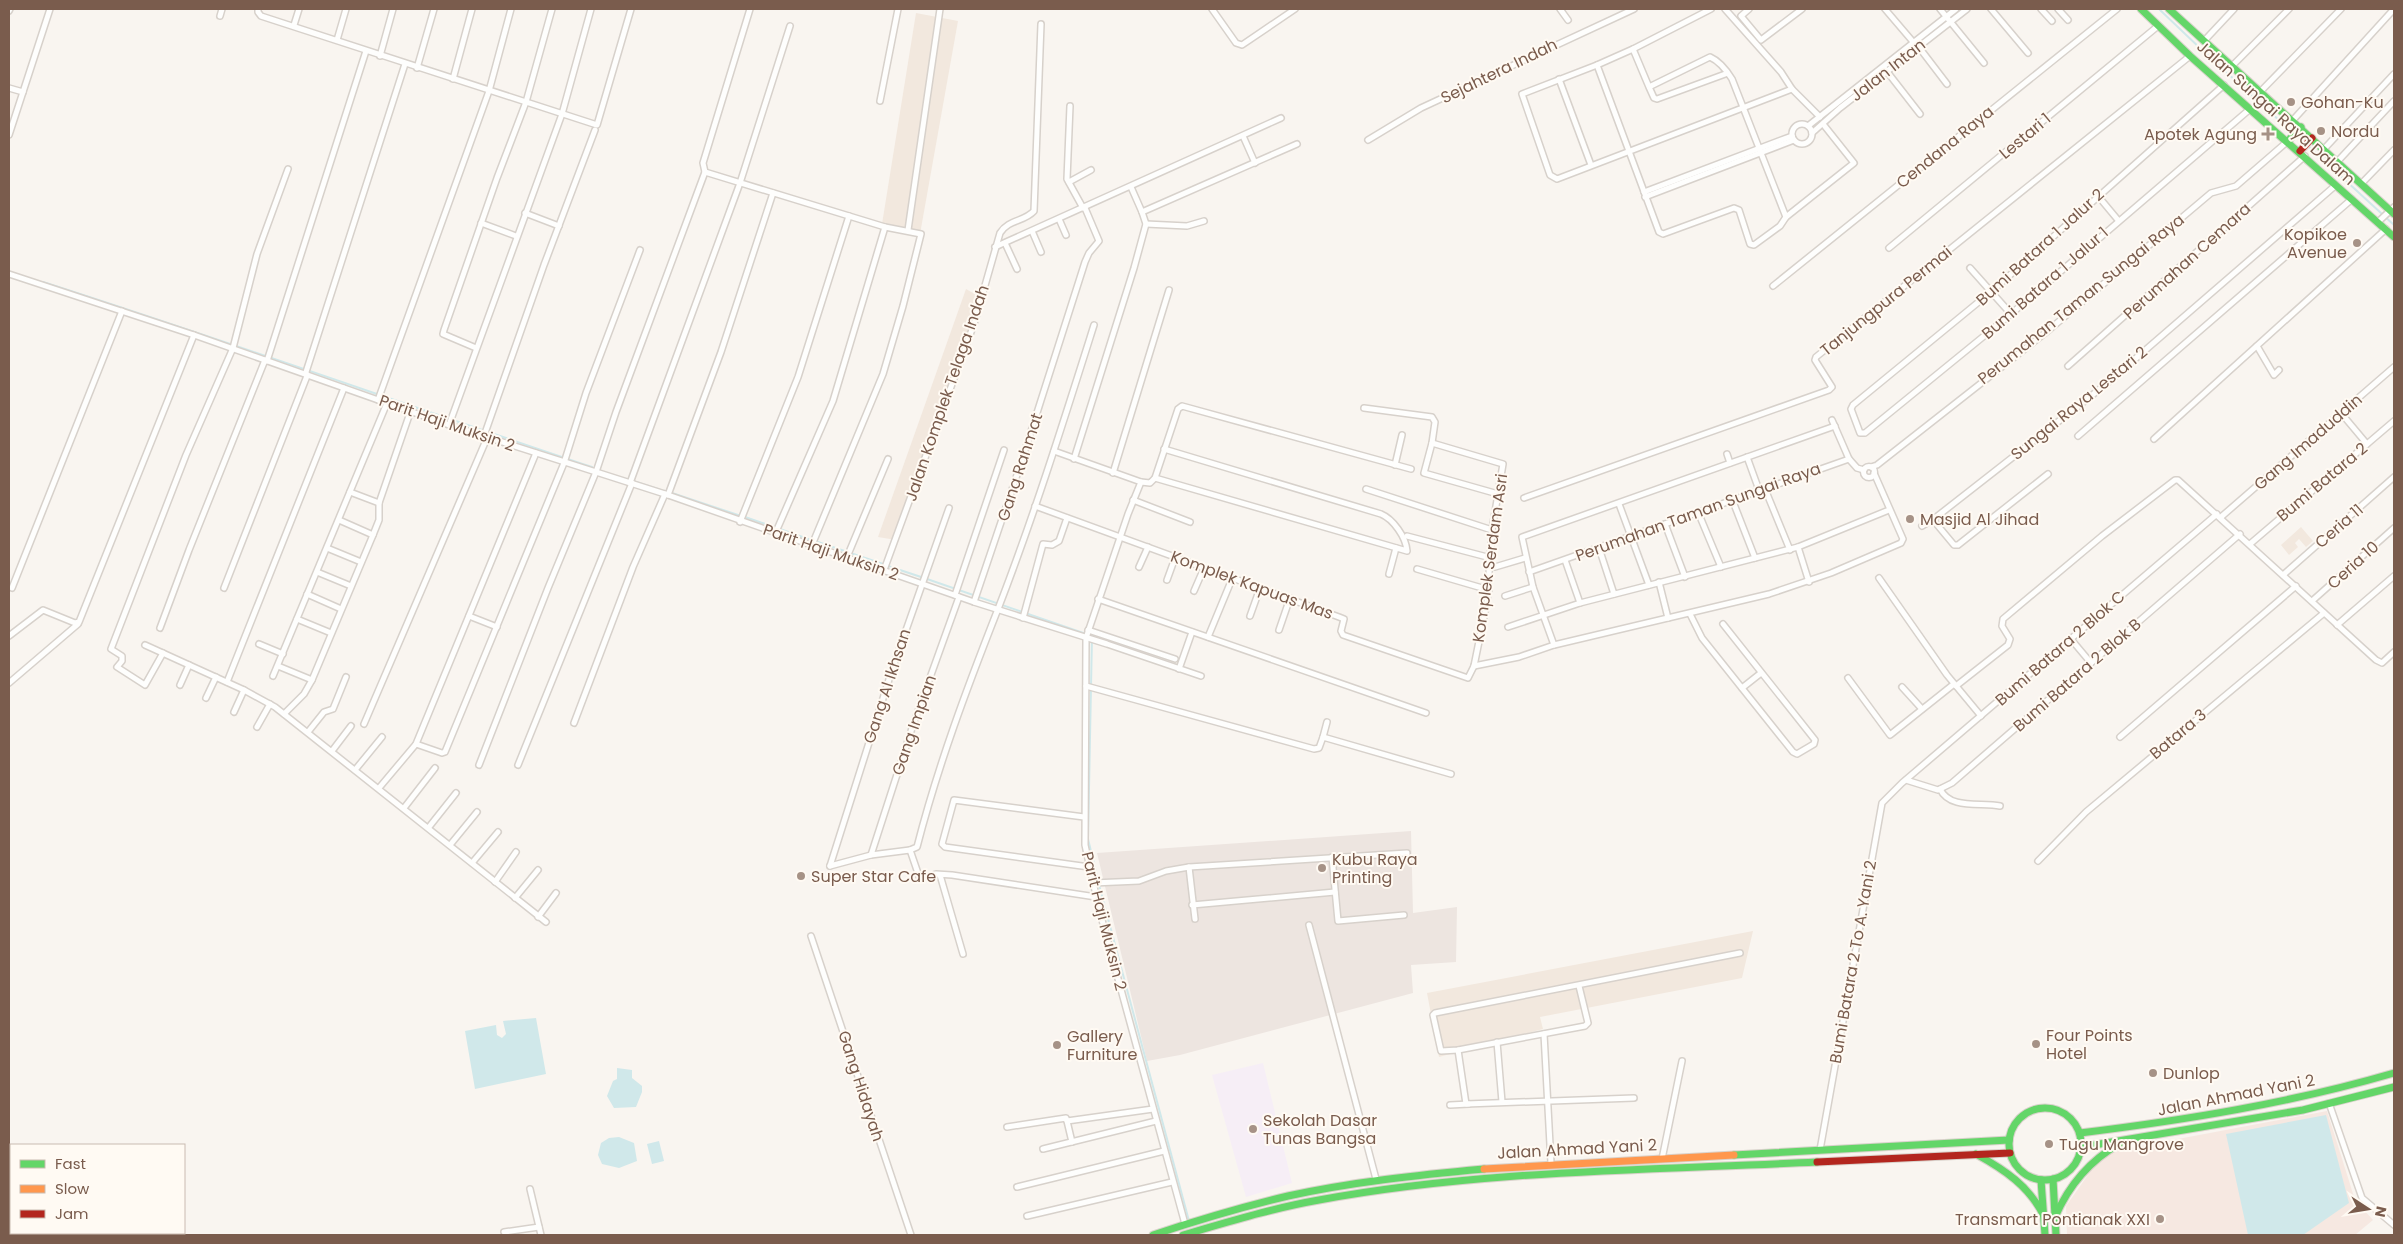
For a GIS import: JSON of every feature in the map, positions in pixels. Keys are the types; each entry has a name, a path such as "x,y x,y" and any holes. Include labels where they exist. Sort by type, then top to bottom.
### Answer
{"main road":[{"name":"Jalan Sungai Raya Dalam","path":"2141,9 2190,56 2250,109 2303,152 2336,185 2394,237"},
{"path":"2169,9 2293,120 2298,129 2310,140 2324,149 2393,211"},
{"path":"2289,140 2298,129"},
{"path":"2303,152 2310,140"},
{"name":"Jalan Ahmad Yani 2","path":"2080,1133 2229,1112 2342,1088 2394,1073"},
{"name":"Jalan Ahmad Yani 2","path":"2082,1147 2126,1141 2329,1103 2394,1087"},
{"path":"2037,1108 2046,1108 2063,1112 2076,1125 2080,1133 2082,1147 2076,1163 2070,1171 2063,1176 2041,1180 2023,1174 2016,1167 2010,1153 2009,1140 2015,1123 2021,1116 2037,1108"},
{"name":"Jalan Ahmad Yani 2","path":"1153,1235 1196,1220 1282,1196 1376,1179 1477,1168 1551,1163 1964,1144 2009,1140"},
{"path":"2055,1217 2066,1193 2091,1163 2102,1153 2126,1141"},
{"name":"Jalan Ahmad Yani 2","path":"1186,1234 1318,1200 1385,1189 1478,1179 2010,1153"},
{"path":"1974,1154 2005,1169 2022,1183 2036,1200 2044,1216"},
{"path":"2053,1179 2056,1235"},
{"path":"2041,1180 2045,1235"}],"street":[{"path":"9,135 50,9"},
{"path":"220,16 222,9"},
{"path":"258,9 260,16 294,25 380,56 597,125 631,9"},
{"path":"294,25 299,9"},
{"path":"337,40 346,9"},
{"path":"380,56 393,9"},
{"path":"417,68 434,9"},
{"path":"453,79 472,9"},
{"path":"378,400 489,91 511,9"},
{"path":"476,348 443,334 481,223 526,102 552,9"},
{"path":"449,425 516,236 562,114 591,9"},
{"path":"479,765 548,588 596,472 625,386 706,172 703,163 750,9"},
{"path":"880,101 898,9"},
{"path":"908,230 940,9"},
{"path":"1212,9 1236,44 1242,45 1295,9"},
{"path":"1562,9 1568,20"},
{"name":"Sejahtera Indah","path":"1368,140 1421,108 1634,9"},
{"path":"1711,9 1633,49 1522,94 1550,175 1557,179 1792,89"},
{"path":"1725,9 1786,78 1792,89 1820,117"},
{"path":"1749,9 1741,16 1760,40 1802,9"},
{"path":"1886,9 1947,84"},
{"path":"1940,9 1984,63"},
{"path":"1948,19 1956,9"},
{"path":"1808,126 1886,70 1948,19 1967,9"},
{"path":"1991,9 2028,52"},
{"path":"2042,9 2052,21"},
{"path":"2058,9 2068,20"},
{"name":"Cendana Raya","path":"1773,286 2117,9"},
{"path":"2204,41 2234,9"},
{"path":"2232,66 2289,9"},
{"path":"2260,92 2341,9"},
{"path":"2293,120 2394,9"},
{"name":"Jalan Komplek Telaga Indah","path":"886,567 974,324 995,247 1004,226 1030,214 1034,208 1041,24"},
{"path":"518,766 631,483 740,183 790,26"},
{"name":"Lestari 1","path":"1891,246 2158,26"},
{"path":"1633,49 1654,98 1657,99 1728,73"},
{"path":"160,628 189,550 266,360 366,51"},
{"name":"Tanjungpura Permai","path":"1524,498 1829,390 1832,387 1815,360 1816,357 2190,56"},
{"path":"1649,87 1710,57 1728,73 1744,108 1759,152 1786,217"},
{"path":"224,588 306,374 405,64"},
{"path":"1597,65 1659,232 1663,234 1734,208 1739,210 1750,244 1754,245 1780,226 1786,217 1854,163 1823,124"},
{"path":"1886,70 1920,114"},
{"name":"Jalan Intan","path":"1812,133 1886,70"},
{"path":"2324,149 2394,74"},
{"path":"1559,80 1591,165"},
{"name":"Bumi Batara 1 Jalur 2","path":"1853,405 1992,291 2224,85"},
{"path":"9,88 23,92"},
{"path":"2337,162 2394,101"},
{"path":"1070,106 1067,179 1084,208"},
{"name":"Bumi Batara 1 Jalur 1","path":"1853,405 1851,409 1860,433 1865,434 2011,314 2118,220 2250,109"},
{"path":"995,247 1281,118"},
{"path":"1802,124 1808,126 1812,133 1811,138 1806,143 1799,144 1793,138 1796,126 1802,124"},
{"path":"364,724 485,437 559,226 595,130"},
{"path":"1242,136 1254,163"},
{"path":"1645,194 1793,138"},
{"name":"Perumahan Taman Sungai Raya","path":"1873,470 2057,323 2211,193 2236,186 2289,140"},
{"path":"1142,212 1297,144"},
{"path":"2362,183 2394,150"},
{"name":"Perumahan Cemara","path":"2068,366 2303,152"},
{"path":"163,653 145,685 117,667 122,661 122,656 111,649 186,455 233,348 257,254 288,169"},
{"path":"1069,182 1091,170"},
{"path":"706,172 885,227 920,233 922,236 885,366 864,423 812,545"},
{"name":"Sungai Raya Lestari 2","path":"1922,526 2105,385 2336,185"},
{"path":"1074,459 1146,224 1131,187"},
{"path":"574,723 633,568 667,495 721,352 774,193"},
{"path":"2098,196 2118,220"},
{"path":"2078,436 2352,199"},
{"name":"Gang Rahmat","path":"974,602 1064,332 1085,262 1089,253 1100,241 1084,208"},
{"path":"2379,222 2393,211"},
{"path":"525,212 559,226"},
{"path":"740,522 798,377 849,216"},
{"path":"1059,219 1066,235"},
{"path":"1146,224 1187,226 1204,221"},
{"path":"481,223 516,236"},
{"path":"775,534 839,384 885,227"},
{"path":"2154,439 2386,230"},
{"path":"1032,231 1041,252"},
{"path":"1005,243 1017,269"},
{"path":"416,744 442,753 446,752 564,463 586,393 640,250"},
{"path":"1970,268 2011,314"},
{"name":"Parit Haji Muksin 2","path":"9,274 233,348 449,425 667,495 775,534 847,557 886,567 957,596 1086,638 1085,845 1096,897 1172,1182 1185,1224"},
{"path":"1113,473 1169,290"},
{"path":"12,588 122,312"},
{"path":"871,855 910,850 917,847 931,794 956,720 1035,506 1094,325"},
{"path":"9,683 78,624 99,577 194,335"},
{"path":"2257,346 2274,375"},
{"name":"Gang Imaduddin","path":"2219,516 2394,367"},
{"path":"2269,379 2279,370"},
{"path":"227,682 344,388"},
{"path":"273,676 387,403"},
{"path":"1054,451 1113,473 1150,483 1155,478 1178,409 1182,406 1411,469"},
{"path":"1364,408 1432,417 1435,422 1424,473 1498,494"},
{"path":"284,714 304,694 312,680 373,534 380,514 379,503 411,410"},
{"path":"2341,414 2367,444"},
{"path":"1832,420 1849,459 1858,468 1873,470"},
{"name":"Bumi Batara 2","path":"2250,544 2394,421"},
{"path":"1554,645 1533,587 1525,558 1522,537 1835,426"},
{"path":"1395,464 1402,436"},
{"name":"Komplek Serdam Asri","path":"1432,443 1502,462 1492,530 1489,590 1474,666"},
{"path":"1155,478 1407,551 1391,519 1381,514 1164,449"},
{"name":"Gang Impian","path":"871,855 1004,450"},
{"path":"379,788 416,744 536,453"},
{"path":"1727,454 1730,463"},
{"path":"1747,456 1790,550"},
{"path":"847,557 888,459"},
{"name":"Perumahan Taman Sungai Raya","path":"1529,572 1849,459"},
{"path":"1864,470 1864,474 1876,482"},
{"path":"1867,477 1873,470"},
{"path":"1474,666 1519,657 1554,645 1690,614 1809,582 1904,542 1876,482 1873,470"},
{"path":"1934,518 1934,521 1954,545 1958,545 2048,474"},
{"name":"Ceria 11","path":"2283,574 2394,477"},
{"path":"1848,678 1890,735 2008,645 2010,639 2002,626 2003,620 2171,482 2178,480 2240,534 2378,662 2382,662 2394,652"},
{"path":"1141,482 1098,599 1086,638 1201,676"},
{"path":"1366,489 1492,530"},
{"path":"350,492 379,503"},
{"path":"1133,500 1190,522"},
{"path":"1732,500 1754,558"},
{"path":"1619,504 1649,585"},
{"name":"Komplek Kapuas Mas","path":"1035,506 1344,619 1341,631 1344,635 1355,640 1466,678 1470,677 1474,666"},
{"name":"Gang Al Ikhsan","path":"871,855 830,866 892,670 949,508"},
{"path":"1508,627 1542,614 1580,603 1790,550 1889,510"},
{"path":"1698,512 1721,567"},
{"name":"Bumi Batara 2 Blok C","path":"1904,782 2070,638 2219,516"},
{"path":"1023,617 1043,544 1052,545 1058,541 1067,518"},
{"path":"339,520 373,534"},
{"path":"1665,524 1685,577"},
{"name":"Ceria 10","path":"2312,601 2394,528"},
{"name":"Bumi Batara 2 Blok B","path":"1940,790 1952,783 2240,534"},
{"path":"1407,536 1491,558"},
{"path":"1139,567 1148,547"},
{"path":"1798,547 1809,582"},
{"path":"328,548 361,562"},
{"path":"1389,574 1396,548"},
{"path":"1600,548 1614,594"},
{"path":"1167,580 1175,558"},
{"path":"1495,567 1525,558"},
{"path":"1565,560 1580,603"},
{"path":"1194,591 1204,568"},
{"path":"1417,569 1489,590"},
{"path":"317,572 351,586"},
{"path":"2337,625 2394,576"},
{"path":"1208,637 1232,578"},
{"path":"1878,578 1955,686 1982,716"},
{"path":"1659,582 1668,618"},
{"path":"2120,737 2296,586"},
{"path":"1505,596 1533,587"},
{"path":"1250,616 1260,588"},
{"path":"307,594 341,609"},
{"path":"1279,630 1290,598"},
{"path":"1098,599 1426,713"},
{"path":"9,636 43,610 78,624"},
{"name":"Batara 3","path":"2038,861 2086,812 2324,613"},
{"path":"1690,614 1696,630 1793,752 1797,754 1814,744 1816,740 1723,624"},
{"path":"469,616 497,627"},
{"path":"297,619 331,633"},
{"path":"1088,630 1175,659"},
{"path":"1179,669 1192,632"},
{"path":"2070,638 2091,663"},
{"path":"259,644 283,654"},
{"path":"145,645 244,690 270,704 379,788 546,922"},
{"path":"180,685 189,665"},
{"path":"278,666 312,680"},
{"path":"1742,688 1761,672"},
{"path":"206,698 216,677"},
{"path":"308,732 324,712 333,709 346,677"},
{"path":"1086,686 1314,750 1319,748 1324,737 1327,722"},
{"path":"1902,687 1922,709"},
{"path":"234,712 244,690"},
{"path":"257,727 270,704"},
{"path":"332,751 351,726"},
{"path":"355,770 382,737"},
{"path":"1324,737 1451,774"},
{"path":"404,808 435,768"},
{"path":"1904,782 1940,790 1943,795 1956,803 2000,806"},
{"name":"Bumi Batara 2 To A. Yani 2","path":"1820,1150 1882,803 1904,782"},
{"path":"428,827 456,793"},
{"path":"1084,817 954,800 942,844 945,846 1089,867"},
{"path":"450,845 477,812"},
{"path":"472,864 498,832"},
{"path":"910,850 918,878 940,875 1096,897"},
{"path":"495,882 516,852"},
{"path":"1093,882 1139,881 1166,871 1189,867 1407,853"},
{"path":"1332,857 1338,921 1404,915"},
{"path":"1189,867 1195,919"},
{"path":"515,898 538,870"},
{"path":"940,875 963,954"},
{"path":"1192,905 1335,892"},
{"path":"538,917 556,893"},
{"path":"1309,925 1376,1179"},
{"name":"Gang Hidayah","path":"811,936 911,1235"},
{"path":"1579,986 1587,1025 1458,1050 1441,1051 1433,1014 1740,953"},
{"path":"1544,1034 1551,1163"},
{"path":"1497,1042 1502,1102"},
{"path":"1458,1050 1465,1102 1470,1104"},
{"path":"1662,1159 1682,1062"},
{"path":"1450,1106 1547,1100 1634,1098"},
{"path":"2329,1103 2362,1198 2394,1225"},
{"path":"1007,1127 1066,1118 1067,1121 1153,1109"},
{"path":"1067,1121 1072,1142"},
{"path":"1043,1150 1156,1121"},
{"path":"1017,1187 1164,1151"},
{"path":"1027,1216 1172,1182"},
{"path":"530,1189 541,1235"},
{"path":"504,1232 539,1227"}],"shaded area":[{"path":"916,13 958,21 920,234 882,224"},
{"path":"966,289 982,298 896,540 878,537"},
{"path":"2301,527 2313,541 2306,547 2299,539 2295,543 2298,547 2289,555 2281,545"},
{"path":"1411,831 1413,913 1457,907 1456,962 1411,965 1413,993 1180,1055 1147,1061 1097,853"},
{"path":"1753,931 1742,978 1540,1017 1543,1029 1439,1057 1427,993"},
{"name":"Sekolah Dasar Tunas Bangsa","path":"1263,1063 1292,1183 1246,1197 1212,1075"},
{"path":"2327,1111 2355,1200 2373,1220 2355,1235 2067,1235 2066,1206 2097,1162 2109,1152"}],"water":[{"path":"536,1018 546,1074 475,1089 465,1031 496,1025 497,1035 502,1038 506,1034 503,1021"},
{"path":"617,1068 632,1070 632,1078 642,1086 642,1092 636,1107 614,1108 607,1096 613,1081 617,1079"},
{"path":"2326,1115 2349,1203 2303,1235 2248,1235 2226,1134"},
{"path":"619,1137 634,1143 637,1161 619,1168 602,1164 598,1155 601,1143 609,1138"},
{"path":"659,1141 664,1161 652,1164 647,1144"}],"waterway":[{"path":"2159,9 2293,133"},
{"path":"2296,136 2304,143"},
{"path":"2308,146 2394,225"},
{"path":"43,282 592,467"},
{"path":"633,481 667,492"},
{"path":"672,493 741,516"},
{"path":"745,517 774,527"},
{"path":"780,529 811,540"},
{"path":"818,542 883,564"},
{"path":"888,566 921,577"},
{"path":"927,579 1092,636 1088,839 1098,880"},
{"path":"1099,885 1189,1221"}],"traffic: fast":[{"path":"2141,9 2190,56 2394,237"},
{"path":"2169,9 2394,214"},
{"path":"2288,141 2301,127"},
{"path":"2080,1133 2277,1102 2394,1073"},
{"path":"2082,1147 2303,1110 2394,1087"},
{"path":"2052,1108 2071,1118 2079,1130 2081,1144 2079,1158 2071,1170 2059,1178 2038,1180 2019,1170 2011,1158 2009,1137 2019,1118 2031,1110 2052,1108"},
{"path":"1734,1155 2009,1140"},
{"path":"2055,1217 2073,1184 2098,1158 2119,1144"},
{"path":"1976,1154 1997,1166 2024,1187 2044,1216"},
{"path":"1183,1235 1302,1203 1380,1190 1504,1177 1817,1162"},
{"path":"1153,1235 1237,1209 1312,1191 1385,1180 1484,1169"},
{"path":"2053,1179 2056,1235"},
{"path":"2041,1180 2045,1235"}],"traffic: slow":[{"path":"1484,1169 1734,1155"}],"traffic: jam":[{"path":"2300,151 2312,138"},
{"path":"1817,1162 2010,1153"}],"place":[{"name":"Gohan-Ku","path":"2291,102"},
{"name":"Nordu","path":"2321,131"},
{"name":"Apotek Agung","path":"2268,134"},
{"name":"Kopikoe Avenue","path":"2357,243"},
{"name":"Masjid Al Jihad","path":"1910,519"},
{"name":"Kubu Raya Printing","path":"1322,868"},
{"name":"Super Star Cafe","path":"801,876"},
{"name":"Four Points Hotel","path":"2036,1044"},
{"name":"Gallery Furniture","path":"1057,1045"},
{"name":"Dunlop","path":"2153,1073"},
{"name":"Sekolah Dasar Tunas Bangsa","path":"1253,1129"},
{"name":"Tugu Mangrove","path":"2049,1144"},
{"name":"Transmart Pontianak XXI","path":"2160,1219"}]}
